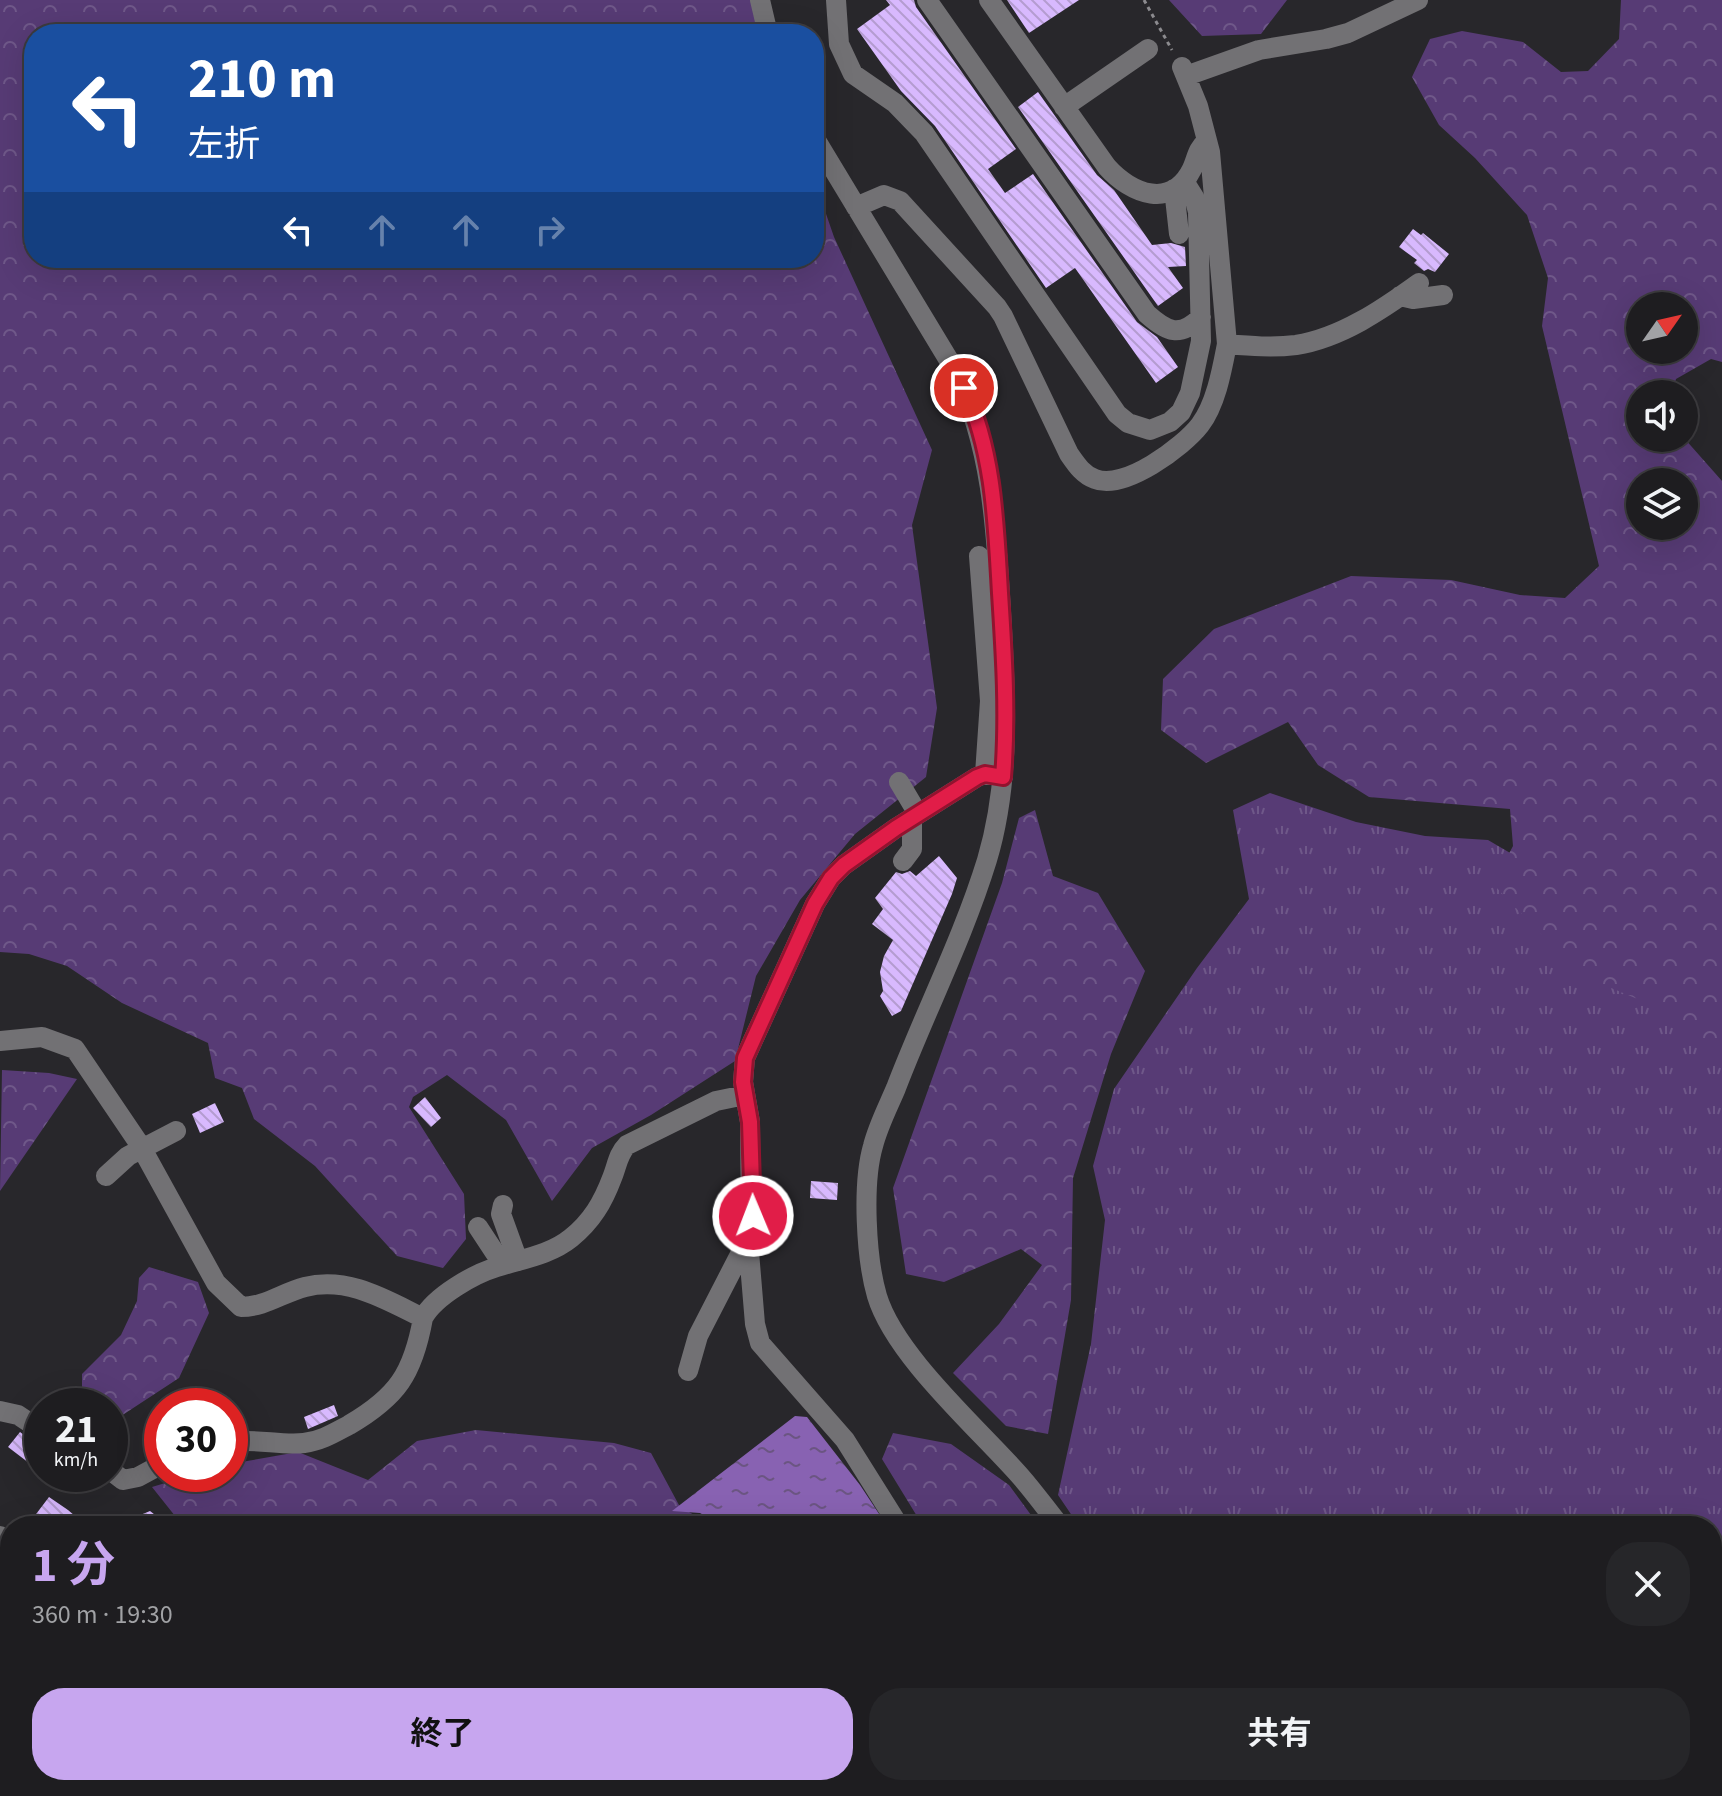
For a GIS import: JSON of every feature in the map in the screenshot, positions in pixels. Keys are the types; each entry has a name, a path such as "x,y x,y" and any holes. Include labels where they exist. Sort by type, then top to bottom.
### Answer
{"street":[{"path":"760,0 766,24"},
{"path":"836,0 839,44 853,74 895,103 924,133 1117,414 1128,423 1150,430 1170,422 1185,407 1201,341 1198,212 1194,197 1179,185"},
{"path":"927,0 1147,314 1175,331 1184,331 1201,317"},
{"path":"989,0 1117,178 1135,191 1159,193 1179,185 1192,168 1200,147 1207,141"},
{"path":"856,207 873,197 884,195 900,201 997,307 1069,454 1081,470 1092,479 1101,481 1136,473 1157,463 1202,423 1211,403 1227,344 1215,192 1207,141 1184,71 1259,50 1348,33 1418,0"},
{"path":"1064,107 1148,49"},
{"path":"824,154 956,372 972,405 983,447 996,532 1005,669 987,860 872,1148 866,1205 877,1298 917,1364 1022,1478 1052,1516"},
{"path":"1179,185 1179,234"},
{"path":"1227,344 1260,347 1297,345 1354,324 1419,283"},
{"path":"1400,296 1413,299 1443,295"},
{"path":"979,556 994,776"},
{"path":"688,1371 698,1336 748,1240 753,1216 750,1122 743,1082 745,1058 815,904 844,865 915,816 994,776"},
{"path":"899,782 915,816 912,849 903,861"},
{"path":"0,1041 42,1037 75,1049 141,1148 216,1283 241,1307 256,1307 305,1287 334,1284 363,1289 423,1318"},
{"path":"248,1441 300,1444 328,1437 381,1405 403,1379 423,1318 443,1295 487,1271 552,1250 570,1240 589,1222 603,1202 620,1152 627,1145 716,1101 745,1095"},
{"path":"106,1176 141,1148 176,1131"},
{"path":"503,1205 501,1214 511,1263"},
{"path":"478,1227 511,1263"},
{"path":"748,1240 755,1324 760,1343 845,1440 893,1516"},
{"path":"0,1411 24,1419"}],"path":[{"path":"1144,0 1184,71"}],"green space":[{"path":"0,0 753,0 761,24 24,24 24,268 824,268 824,208 834,237 932,450 912,525 937,708 926,777 855,834 800,900 756,976 735,1061 651,1115 592,1148 552,1201 506,1120 447,1075 413,1097 409,1107 464,1194 466,1239 443,1268 397,1256 315,1166 254,1119 242,1088 215,1078 208,1043 122,1003 67,966 29,954 0,952"},
{"path":"1169,0 1287,0 1261,34 1202,36"},
{"path":"1621,0 1722,0 1722,362 1711,359 1676,380 1626,380 1626,452 1696,452 1722,481 1722,1054 1709,1054 1676,1015 1580,975 1493,884 1513,846 1510,809 1369,797 1318,765 1288,722 1206,763 1161,730 1163,679 1214,629 1351,576 1451,580 1520,595 1565,598 1599,566 1542,326 1548,278 1527,215 1475,158 1439,125 1412,77 1430,39 1462,31 1523,42 1561,72 1588,71 1619,39"},
{"path":"1270,793 1356,822 1425,836 1488,840 1529,864 1722,1032 1722,1516 1072,1516 1058,1495 1091,1344 1105,1220 1093,1166 1114,1089 1197,968 1249,899 1233,810"},
{"path":"1035,810 1053,876 1098,893 1145,971 1111,1054 1073,1178 1071,1300 1048,1434 1006,1426 953,1373 999,1324 1042,1265 1021,1249 944,1282 906,1274 893,1188 1002,883 1019,818"},
{"path":"2,1070 49,1073 77,1079 0,1191"},
{"path":"149,1267 198,1282 209,1313 179,1378 164,1388 144,1388 144,1401 128,1411 128,1388 82,1388 82,1374 121,1335 137,1301 139,1278"},
{"path":"476,1430 614,1443 651,1453 680,1507 696,1516 175,1516 156,1492 248,1492 248,1461 298,1452 368,1480 417,1441"},
{"path":"893,1433 951,1444 1009,1485 1032,1516 917,1516 882,1459"}],"water":[{"path":"795,1416 807,1417 880,1516 706,1516 672,1511"}],"building":[{"path":"886,0 914,0 1016,149 988,169 1005,193 1033,174 1137,322 1157,337 1178,367 1156,383 1075,268 1046,288 935,126 901,91 857,29 890,5"},
{"path":"1007,0 1079,0 1029,33"},
{"path":"1038,92 1152,245 1171,243 1185,247 1186,266 1168,267 1183,288 1158,306 1018,107"},
{"path":"1413,229 1421,235 1423,233 1449,254 1435,272 1424,271 1414,263 1417,260 1399,247"},
{"path":"939,856 957,878 901,1011 892,1016 880,996 883,991 880,972 893,940 872,924 883,909 875,898 896,872 902,874 910,871 916,876"},
{"path":"425,1097 441,1118 431,1127 413,1108"},
{"path":"215,1103 224,1122 200,1133 192,1114"},
{"path":"811,1181 838,1183 837,1200 810,1198"},
{"path":"334,1405 338,1416 308,1429 304,1417"},
{"path":"20,1432 24,1435 24,1459 8,1447"},
{"path":"49,1497 75,1516 35,1516"},
{"path":"150,1511 156,1516 138,1516"}],"route":[{"path":"753,1216 750,1122 743,1082 745,1058 815,904 831,878 844,865 896,828 977,777 985,774 1003,777 1005,685 996,532 983,447 972,405 964,388"}]}
